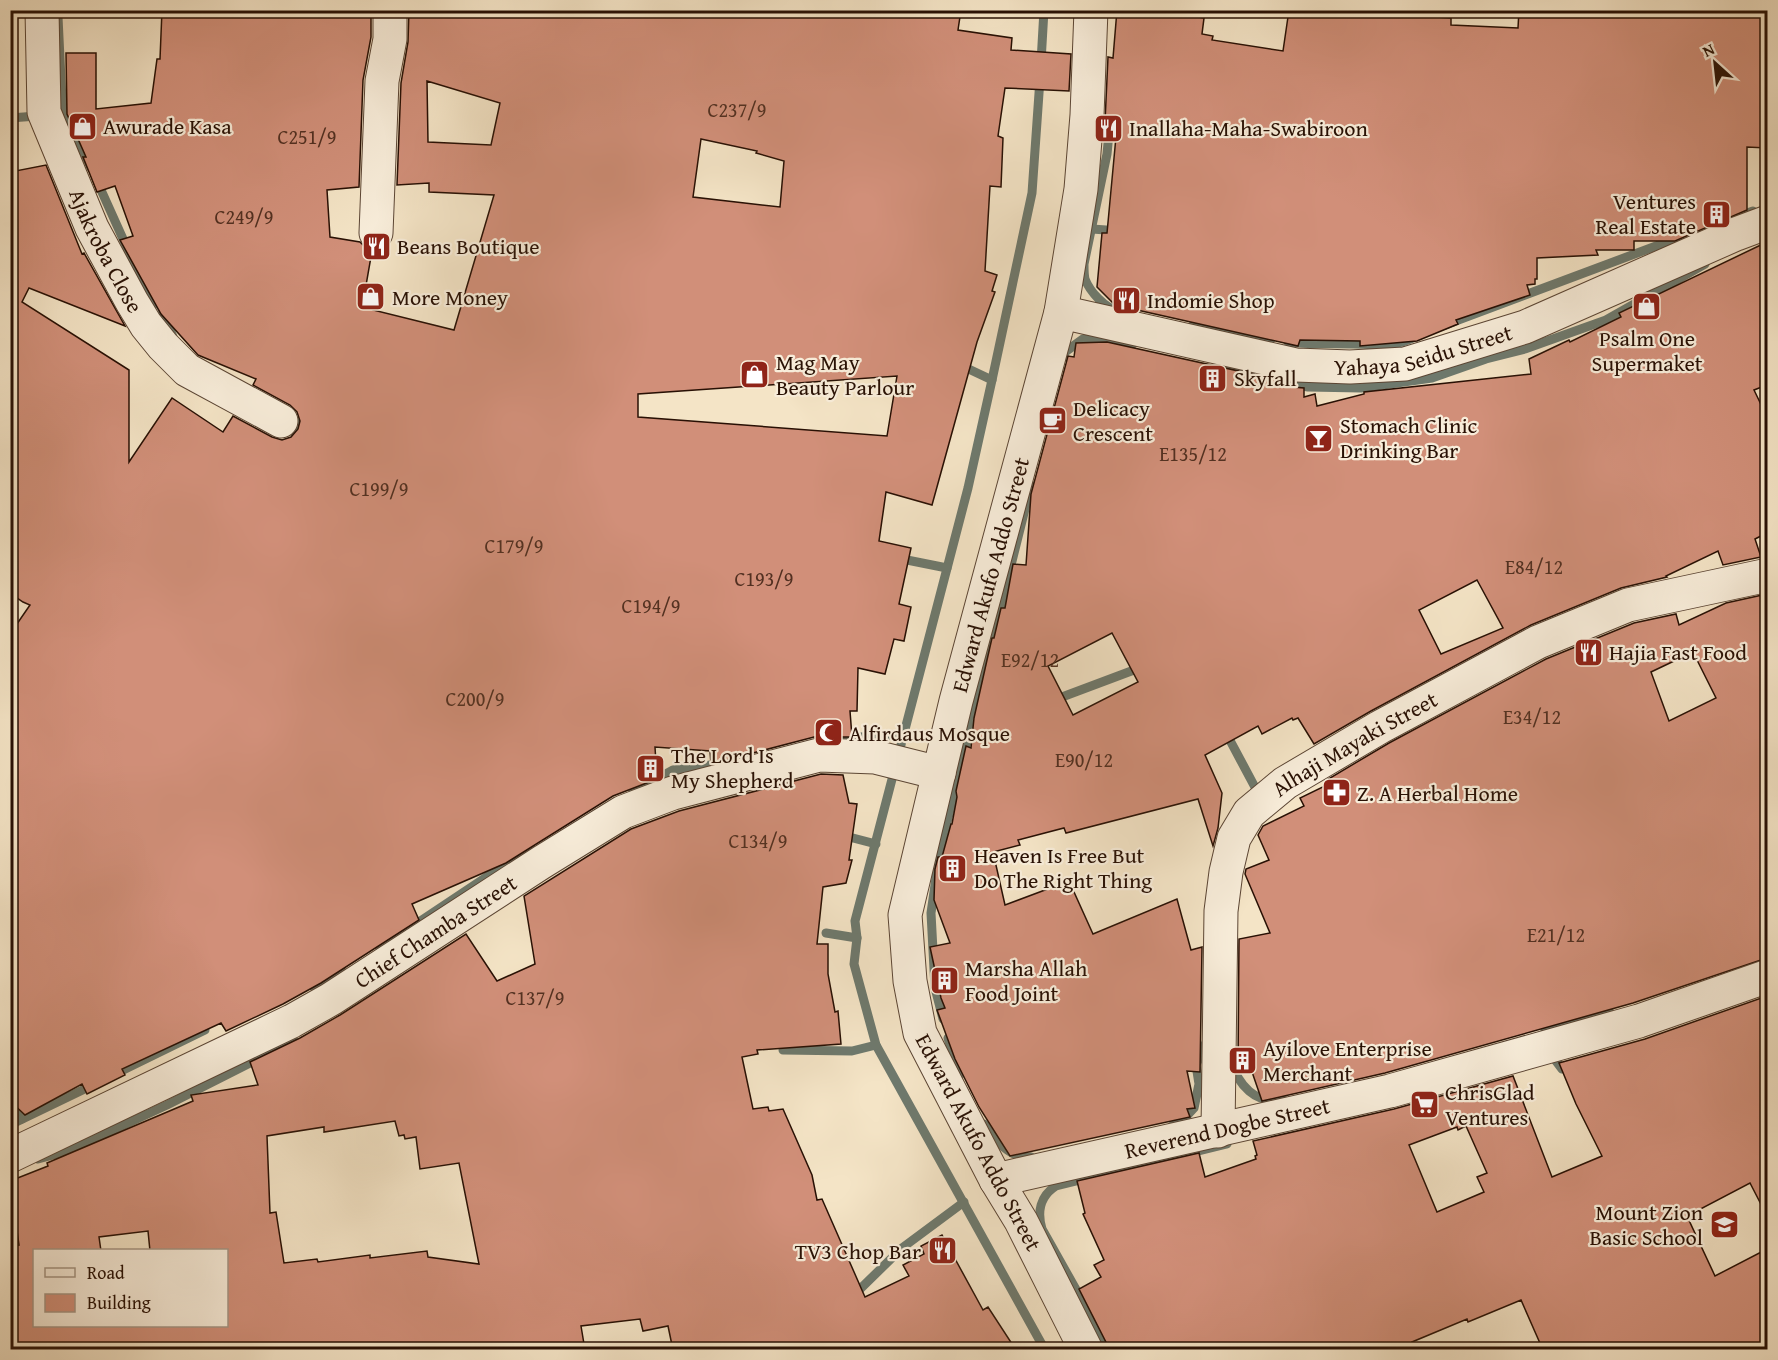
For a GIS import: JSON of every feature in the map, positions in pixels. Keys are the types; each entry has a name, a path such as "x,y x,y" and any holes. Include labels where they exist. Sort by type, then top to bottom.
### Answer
{"street":[{"name":"Ajakroba Close","path":"42,10 44,112 92,228 132,302 152,332 188,370 281,421"},
{"path":"376,233 382,81 390,39 390,10"},
{"name":"Edward Akufo Addo Street","path":"1086,1350 1021,1221 996,1180 920,1034 910,981 905,915 925,769 959,690 1061,312 1081,189 1087,115 1091,10"},
{"name":"Yahaya Seidu Street","path":"1061,312 1296,365 1350,367 1406,364 1525,327 1767,222"},
{"name":"Alhaji Mayaki Street","path":"1218,1131 1221,911 1226,872 1234,838 1250,813 1285,783 1380,727 1538,642 1628,605 1767,575"},
{"name":"Chief Chamba Street","path":"10,1156 292,1021 331,999 623,812 673,793 819,755 874,757 925,769"},
{"name":"Reverend Dogbe Street","path":"996,1180 1390,1090 1639,1021 1767,976"}],"building":[{"path":"162,10 371,10 371,37 363,80 359,187 327,190 330,237 360,242 372,251 365,291 376,292 373,310 454,330 494,195 429,192 429,183 397,185 401,83 408,42 409,10 961,10 958,30 1012,38 1011,50 1071,54 1069,91 1005,88 998,136 1003,138 1001,187 990,186 985,271 997,275 992,291 995,292 977,342 932,505 886,492 879,541 911,548 899,604 911,607 904,641 894,639 885,674 858,668 857,711 850,711 852,737 814,737 711,764 710,751 655,747 657,779 613,796 506,863 412,904 419,920 321,983 226,1031 221,1023 122,1069 125,1075 87,1094 82,1084 25,1115 10,1101 10,634 30,605 10,593 10,172 46,165 82,254 84,253 125,326 29,288 22,302 129,370 129,462 172,398 223,432 233,416 282,440 291,437 298,429 300,421 297,412 290,405 253,385 256,379 198,355 161,314 120,240 133,236 115,186 97,192 83,157 86,157 67,114 66,53 96,53 96,109 151,103 157,59 160,59","holes":["427,81 500,103 491,145 428,142","701,139 757,151 756,153 784,161 780,207 693,197","897,376 887,436 638,417 638,394"]},
{"path":"1117,10 1151,14 1151,10 1180,10 1180,14 1204,18 1202,34 1213,36 1212,40 1283,51 1289,10 1421,10 1420,16 1451,18 1451,25 1518,28 1519,10 1767,10 1767,148 1747,147 1747,210 1675,241 1634,241 1634,250 1596,250 1598,255 1537,258 1537,279 1535,279 1535,284 1527,285 1530,295 1456,320 1458,324 1417,341 1360,346 1360,341 1300,340 1298,346 1115,305 1097,287 1102,233 1107,233 1117,126 1110,125 1111,122 1105,122 1108,57 1113,58"},
{"path":"1767,242 1767,385 1754,390 1767,417 1767,533 1755,539 1761,557 1723,565 1718,551 1667,577 1621,588 1531,625 1314,744 1298,718 1293,720 1292,718 1262,734 1258,726 1205,755 1222,793 1218,828 1213,846 1198,799 1066,833 1064,828 1018,840 1020,845 993,852 1005,905 1069,881 1093,934 1177,899 1191,950 1202,947 1200,1072 1187,1071 1195,1108 1187,1109 1190,1117 1010,1156 979,1107 955,1059 937,1010 945,1008 930,947 950,943 934,900 935,869 938,857 942,857 952,824 956,791 966,746 971,748 974,718 992,638 994,638 1001,608 1005,608 1013,564 1026,565 1031,494 1068,356 1074,357 1076,343 1107,342 1293,383 1293,387 1304,388 1304,397 1315,394 1317,406 1364,394 1364,392 1531,374 1529,359 1621,317 1619,313","holes":["1477,580 1503,628 1441,654 1419,610","1112,633 1138,682 1073,715 1048,666"]},
{"path":"1767,594 1767,958 1633,1003 1385,1073 1262,1101 1250,1066 1239,1071 1238,1068 1239,939 1270,933 1245,874 1246,869 1269,860 1258,835 1263,826 1304,806 1300,798 1327,785 1325,781 1389,743 1546,659 1634,623 1676,614 1679,625 1726,603","holes":["1693,652 1716,698 1669,721 1651,672"]},
{"path":"821,774 843,775 849,803 857,804 849,860 852,860 846,883 823,887 817,944 828,944 828,974 835,1012 838,1011 841,1044 757,1050 758,1054 742,1057 753,1109 768,1107 769,1111 783,1109 812,1175 817,1200 822,1199 865,1297 909,1276 903,1265 924,1254 921,1246 942,1235 983,1310 988,1307 1016,1350 673,1350 668,1326 643,1331 640,1319 581,1326 585,1350 10,1350 10,1246 19,1245 10,1181 193,1101 191,1095 258,1085 250,1062 300,1038 340,1015 466,934 497,981 535,964 524,896 631,829 679,811","holes":["395,1121 399,1136 404,1135 405,1139 416,1137 420,1169 459,1163 479,1264 428,1257 427,1251 370,1258 370,1255 318,1262 317,1259 284,1263 276,1212 270,1213 267,1136 324,1127 324,1132"]},
{"path":"1767,996 1767,1216 1750,1183 1687,1216 1715,1276 1767,1249 1767,1350 1543,1350 1521,1300 1412,1342 1416,1350 1110,1350 1079,1289 1101,1277 1094,1265 1104,1260 1083,1214 1085,1213 1077,1181 1199,1153 1205,1177 1256,1159 1253,1141 1394,1109 1513,1076 1552,1177 1602,1156 1559,1063 1645,1039","holes":["1466,1126 1487,1173 1477,1177 1484,1192 1437,1212 1409,1145 1457,1127 1458,1130"]}],"waterway":[{"path":"1041,62 1044,10"},
{"path":"58,17 62,101 91,168"},
{"path":"1040,79 1032,193 968,488 855,921 857,938 854,964 876,1045 1045,1350"},
{"path":"1111,112 1107,154 1084,270 1087,284 1094,294 1108,307 1118,311"},
{"path":"10,118 37,116"},
{"path":"97,181 150,299 154,304 160,304 173,337"},
{"path":"1712,225 1753,211"},
{"path":"1092,229 1120,231"},
{"path":"1445,325 1680,237"},
{"path":"1282,382 1308,387 1361,388 1432,378 1486,359 1525,349 1606,320 1705,264"},
{"path":"1193,325 1271,339"},
{"path":"1288,342 1383,345 1413,338"},
{"path":"1063,358 1065,352 1083,339 1133,344"},
{"path":"1216,362 1251,375"},
{"path":"958,364 992,380"},
{"path":"282,427 294,432 305,417"},
{"path":"943,1019 935,988 931,913 940,850 1031,485"},
{"path":"897,558 947,568"},
{"path":"1054,700 1142,667"},
{"path":"1225,731 1257,791"},
{"path":"835,742 859,737 904,735"},
{"path":"633,792 673,770 733,762"},
{"path":"853,838 876,844"},
{"path":"380,948 532,849"},
{"path":"826,933 857,938"},
{"path":"312,986 343,972"},
{"path":"1545,1031 1609,1009"},
{"path":"113,1075 205,1030"},
{"path":"38,1159 68,1151 167,1105 256,1060 293,1038"},
{"path":"948,1038 959,1077"},
{"path":"1172,1126 1183,1120 1194,1108 1199,1084 1196,1065 1207,1040"},
{"path":"783,1050 852,1051 876,1045"},
{"path":"1553,1057 1562,1069"},
{"path":"1231,1060 1238,1077 1249,1091 1264,1099 1283,1099"},
{"path":"10,1125 95,1084"},
{"path":"10,1108 22,1119"},
{"path":"984,1124 992,1136 1010,1152 1031,1157"},
{"path":"1110,1350 1042,1229 1040,1211 1043,1200 1056,1186 1227,1144"},
{"path":"854,1295 902,1248 964,1202"}],"place":[{"name":"Awurade Kasa","path":"82,126"},
{"name":"Inallaha-Maha-Swabiroon","path":"1108,128"},
{"name":"Ventures Real Estate","path":"1717,214"},
{"name":"Beans Boutique","path":"376,246"},
{"name":"More Money","path":"371,297"},
{"name":"Indomie Shop","path":"1126,300"},
{"name":"Psalm One Supermaket","path":"1647,306"},
{"name":"Mag May Beauty Parlour","path":"755,375"},
{"name":"Skyfall","path":"1213,378"},
{"name":"Delicacy Crescent","path":"1052,421"},
{"name":"Stomach Clinic Drinking Bar","path":"1319,438"},
{"name":"Hajia Fast Food","path":"1588,652"},
{"name":"Alfirdaus Mosque","path":"828,733"},
{"name":"The Lord Is My Shepherd","path":"650,768"},
{"name":"Z. A Herbal Home","path":"1336,793"},
{"name":"Heaven Is Free But Do The Right Thing","path":"953,868"},
{"name":"Marsha Allah Food Joint","path":"944,981"},
{"name":"Ayilove Enterprise Merchant","path":"1242,1061"},
{"name":"ChrisGlad Ventures","path":"1424,1105"},
{"name":"Mount Zion Basic School","path":"1724,1225"},
{"name":"TV3 Chop Bar","path":"942,1251"}]}
